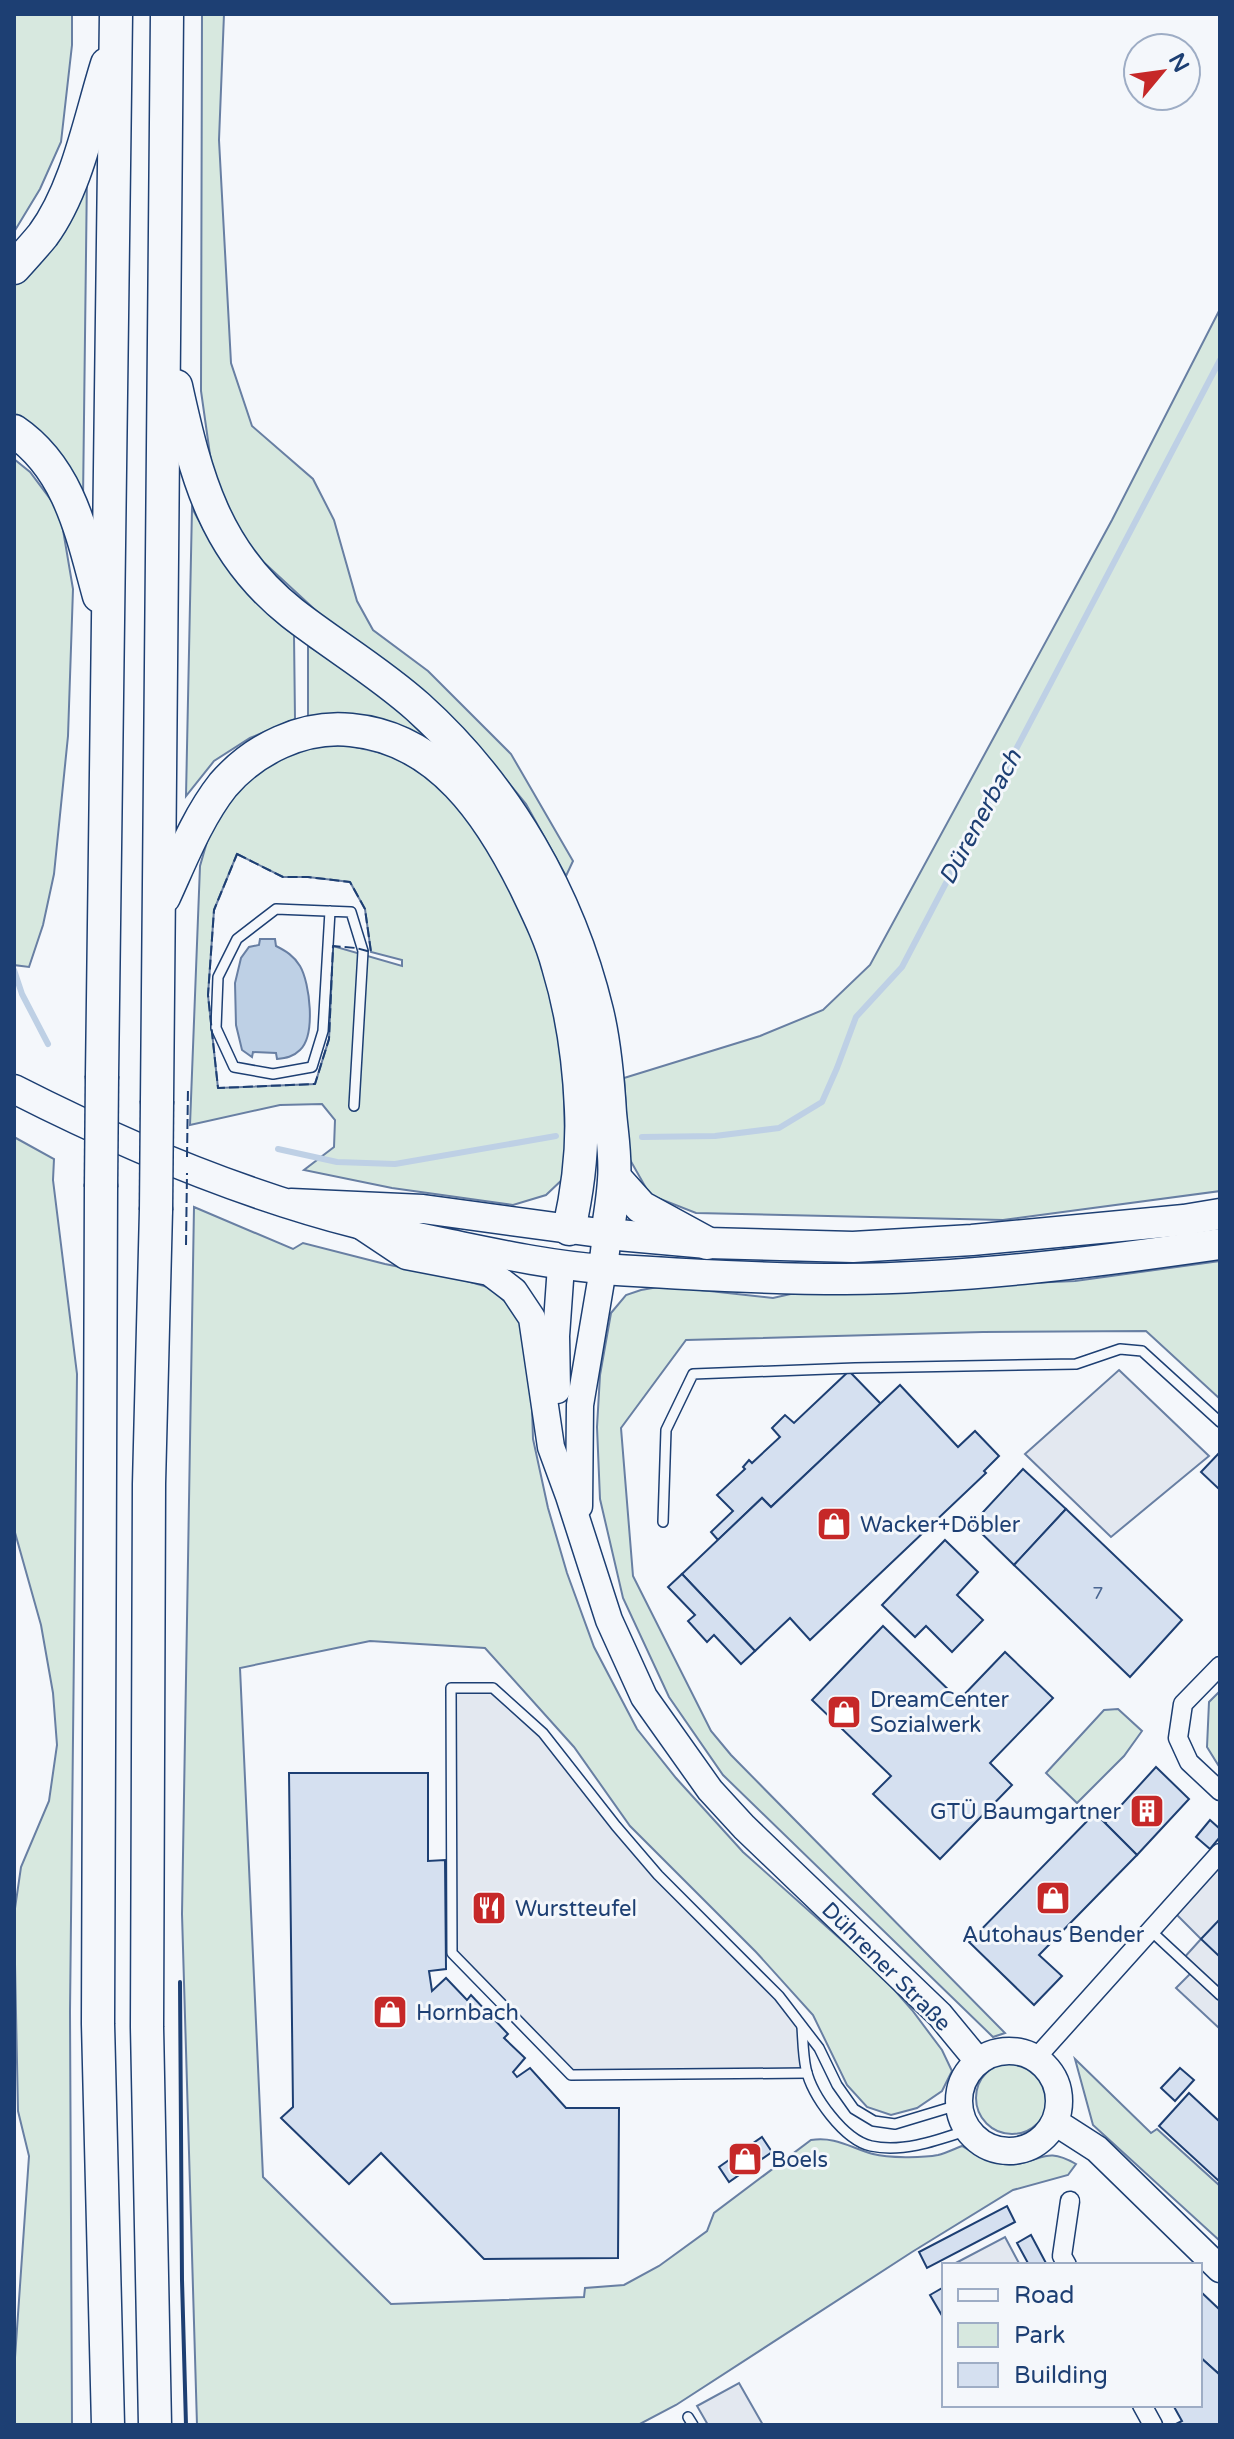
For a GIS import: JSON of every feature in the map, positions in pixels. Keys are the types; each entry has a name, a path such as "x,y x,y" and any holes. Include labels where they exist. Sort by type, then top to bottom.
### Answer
{"highway":[{"path":"155,2425 147,1968 149,1499 156,1210 167,14"},
{"path":"14,268 44,234 60,206 76,165 116,24"},
{"path":"108,2425 98,2024 101,1187 116,24"},
{"path":"164,328 189,443 205,496 223,533 247,570 303,620 418,707 454,742 512,815 559,900 597,1012 605,1054 615,1178 607,1234 707,1243 853,1247 972,1240 1220,1214"},
{"path":"14,431 50,464 74,508 108,630"},
{"path":"159,907 201,819 223,785 251,760 302,734 343,729 371,732 407,745 441,767 469,795 515,866 558,963 571,1020 581,1110 577,1192 569,1229"},
{"path":"615,1178 641,1207 707,1243"},
{"path":"603,1269 740,1278 849,1279 1090,1262 1220,1244"}],"main road":[{"path":"14,1089 134,1145 291,1203 357,1223 561,1266 603,1269"},
{"path":"291,1203 423,1209 607,1234 580,1405 578,1526"},
{"path":"357,1223 406,1256 489,1272 514,1291 532,1318 551,1447 569,1496"},
{"path":"569,1229 561,1266 556,1336 557,1415 569,1496"},
{"name":"Dührener Straße","path":"569,1496 609,1620 644,1697 710,1790 940,2015 978,2061"},
{"path":"1006,2050 1036,2058 1055,2080 1059,2108 1055,2122 1045,2137 1030,2147 1013,2151 996,2150 980,2143 968,2130 958,2105 960,2088 967,2073 978,2061 1006,2050"},
{"path":"1055,2122 1097,2149 1220,2269"}],"street":[{"path":"1220,1666 1183,1704 1178,1738 1189,1762 1220,1791"},
{"path":"1036,2058 1220,1853"},
{"path":"1066,2263 1062,2256 1070,2201"},
{"path":"1143,2407 1153,2425"}],"lane":[{"path":"330,911 323,1031 312,1067 273,1074 234,1067 216,1028 218,977 237,939 276,909 330,911 351,912 363,951 354,1106"},
{"path":"663,1522 666,1430 693,1374 1076,1364 1120,1349 1142,1351 1220,1422"},
{"path":"807,2073 571,2075 452,1953 451,1688 493,1688 543,1733 658,1875 759,1975 801,2023 854,2109 874,2121 895,2124 958,2105"},
{"path":"1151,1931 1220,1995"},
{"path":"801,2023 807,2073 828,2112 847,2134 870,2146 900,2148 968,2130"}],"green space":[{"path":"14,14 72,14 72,45 61,142 40,189 14,232"},
{"path":"202,14 224,14 219,140 231,363 252,426 313,479 334,520 357,601 373,630 428,671 511,754 573,861 566,876 526,804 472,738 378,658 325,619 246,546 213,476 201,391"},
{"path":"87,173 83,500 14,417 14,285 27,273"},
{"path":"1220,309 1220,1191 1003,1220 696,1213 650,1195 629,1158 624,1078 760,1036 823,1010 870,965 1112,520"},
{"path":"14,459 30,472 60,512 73,589 68,736 54,874 43,925 29,967 14,965"},
{"path":"192,508 235,578 261,608 294,635 295,719 250,738 214,761 186,796"},
{"path":"308,646 368,682 449,752 329,715 308,716"},
{"path":"347,745 394,756 442,787 481,831 514,885 549,977 563,1056 566,1176 546,1195 513,1205 392,1188 304,1170 334,1147 335,1120 322,1104 280,1105 190,1125 200,866 213,821 241,784 272,761 312,747","holes":["237,854 283,877 350,882 365,909 371,952 402,960 402,966 333,946 329,1039 315,1084 218,1088 208,995 214,910"]},
{"path":"14,1137 54,1159 53,1180 77,1374 70,2012 72,2425 14,2425 14,2372 29,2156 18,2111 14,1915 21,1867 49,1801 57,1745 53,1693 41,1625 14,1529"},
{"path":"194,1207 293,1249 303,1243 491,1288 520,1316 530,1343 533,1439 548,1508 594,1647 637,1729 676,1778 743,1852 884,1978 942,2050 952,2071 942,2091 917,2108 891,2115 867,2107 847,2085 813,2015 756,1952 630,1826 574,1747 485,1648 370,1641 240,1668 263,2177 391,2304 584,2297 585,2288 624,2285 659,2266 707,2231 714,2213 811,2140 835,2141 873,2154 896,2157 938,2155 962,2146 1001,2164 1051,2155 1076,2164 1068,2175 1013,2190 676,2405 638,2425 197,2425 182,1914"},
{"path":"1220,1261 1220,1399 1146,1331 686,1340 621,1428 633,1576 711,1731 731,1755 1005,2033 993,2037 723,1775 669,1697 623,1598 600,1499 597,1427 600,1375 611,1313 626,1295 664,1286 773,1298 795,1293 1075,1281"},
{"path":"1220,1691 1220,1768 1207,1747 1209,1702"},
{"path":"1118,1709 1142,1731 1124,1756 1077,1803 1046,1773 1104,1710"},
{"path":"1075,2059 1151,2133 1157,2129 1220,2186 1220,2241 1093,2125"},
{"path":"1019,2062 1038,2072 1046,2084 1046,2112 1038,2124 1026,2132 1005,2134 986,2124 978,2112 976,2091 986,2072 998,2064"}],"shaded area":[{"path":"1119,1370 1209,1456 1111,1537 1025,1454"},
{"path":"451,1688 493,1688 543,1733 616,1826 801,2023 807,2073 571,2075 452,1953"},
{"path":"1220,1853 1220,2029 1176,1988 1193,1971 1182,1960 1201,1939 1171,1909"},
{"path":"1005,2237 1019,2263 956,2263"},
{"path":"739,2383 763,2425 708,2425 697,2406"}],"water":[{"path":"260,939 275,939 276,946 298,962 304,974 310,1009 308,1033 300,1050 286,1058 277,1059 276,1053 253,1052 252,1057 242,1050 236,1025 235,983 241,958 249,947 259,945"}],"building":[{"path":"849,1371 881,1404 771,1507 762,1498 718,1540 711,1532 733,1511 717,1495 745,1469 743,1467 749,1460 752,1463 780,1437 772,1428 785,1415 794,1423"},
{"name":"Wacker+Döbler","path":"900,1385 958,1447 975,1431 999,1456 984,1471 986,1473 810,1640 790,1618 755,1651 682,1574 762,1498 771,1507"},
{"path":"1220,1452 1220,1490 1201,1472"},
{"path":"1023,1469 1066,1509 1014,1565 972,1524"},
{"path":"1066,1509 1182,1620 1130,1677 1014,1565"},
{"path":"945,1540 978,1572 957,1595 983,1620 952,1652 926,1626 915,1637 882,1605"},
{"path":"682,1574 755,1651 741,1664 714,1635 707,1642 688,1621 695,1615 668,1587"},
{"path":"883,1626 959,1700 1005,1652 1053,1698 990,1763 1012,1785 940,1859 873,1794 891,1776 812,1700"},
{"name":"GTÜ Baumgartner","path":"1156,1767 1189,1799 1137,1855 1105,1823"},
{"name":"Hornbach","path":"289,1773 428,1773 428,1861 445,1860 446,1969 429,1971 432,1991 446,1978 467,2000 471,1995 508,2034 504,2038 525,2058 513,2072 517,2077 530,2068 566,2108 619,2108 618,2258 484,2259 381,2153 349,2184 281,2118 293,2107"},
{"name":"Autohaus Bender","path":"1095,1813 1137,1855 1039,1955 1062,1976 1034,2005 969,1942"},
{"path":"1210,1820 1220,1829 1220,1837 1210,1849 1196,1837"},
{"path":"479,1901 501,1901 502,1910 479,1910"},
{"path":"1220,1919 1220,1957 1201,1939"},
{"path":"1180,2068 1194,2080 1175,2101 1161,2088"},
{"path":"1189,2093 1220,2122 1220,2182 1159,2126"},
{"name":"Boels","path":"762,2137 772,2152 729,2182 719,2167"},
{"path":"1007,2206 1015,2222 927,2268 919,2252"},
{"path":"1031,2235 1046,2263 1028,2263 1017,2243"},
{"path":"942,2288 942,2316 930,2295"},
{"path":"1202,2293 1220,2310 1220,2375 1202,2359"},
{"path":"1202,2359 1220,2375 1220,2425 1174,2425 1182,2421 1174,2407 1202,2407"}],"waterway":[{"name":"Dürenerbach","path":"642,1137 715,1136 779,1128 822,1102 856,1017 902,967 1220,360"},
{"path":"14,970 22,994 48,1044"},
{"name":"Dürenerbach","path":"278,1149 337,1162 395,1164 556,1136"}],"fence":[{"path":"237,854 283,877 350,882 365,909 371,952 333,946 329,1039 315,1084 218,1088 208,995 214,910 237,854"},
{"path":"187,1157 188,1088"},
{"path":"186,1245 187,1173"}],"wall":[{"path":"180,1982 186,2425"}],"place":[{"name":"Wacker+Döbler","path":"834,1524"},
{"name":"DreamCenter Sozialwerk","path":"844,1712"},
{"name":"GTÜ Baumgartner","path":"1147,1811"},
{"name":"Autohaus Bender","path":"1053,1898"},
{"name":"Wurstteufel","path":"489,1908"},
{"name":"Hornbach","path":"390,2012"},
{"name":"Boels","path":"745,2159"}]}
